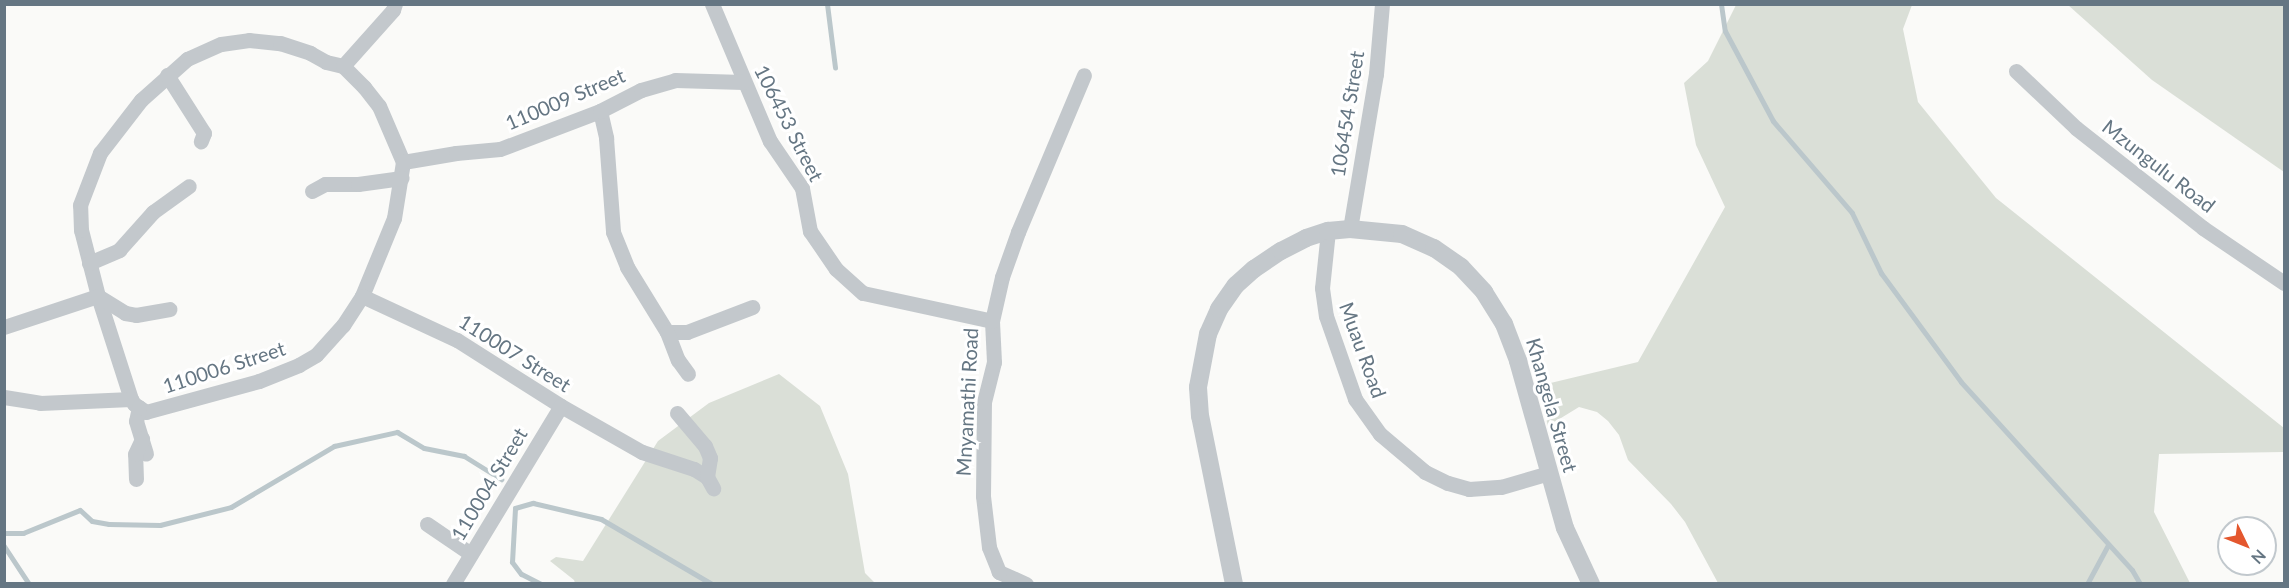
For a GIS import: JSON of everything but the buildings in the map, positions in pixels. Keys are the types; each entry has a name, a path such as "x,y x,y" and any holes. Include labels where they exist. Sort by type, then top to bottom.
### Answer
{"street":[{"path":"344,66 393,10 395,4"},
{"name":"106453 Street","path":"712,4 743,82 770,141 802,188 810,231 822,251 849,283 863,293 877,298 992,321"},
{"name":"106454 Street","path":"1350,229 1376,74 1382,4"},
{"name":"110006 Street","path":"249,40 280,43 310,53 326,62 344,66 379,106 403,162 394,218 362,296 328,342 316,355 299,365 259,381 146,412 135,403 98,296 81,230 80,205 88,178 113,133 141,100 167,75 201,52 221,44 249,40"},
{"name":"Mzungulu Road","path":"2016,71 2076,128 2203,228 2284,284"},
{"path":"167,75 204,133 201,141"},
{"name":"Mnyamathi Road","path":"1026,584 999,572 989,547 983,496 984,402 994,362 992,321 1002,277 1018,232 1084,75"},
{"name":"110009 Street","path":"403,162 456,153 500,149 600,111 641,90 675,80 743,82"},
{"path":"600,111 606,138 613,232 627,267 667,332 678,360 688,374"},
{"path":"312,191 325,184 358,184 402,178"},
{"path":"89,262 119,250 153,212 189,186"},
{"name":"Khangela Street","path":"1234,584 1200,416 1198,387 1206,341 1219,309 1236,285 1254,269 1281,250 1328,231 1350,229 1402,234 1434,248 1461,267 1484,292 1504,324 1518,361 1565,528 1591,584"},
{"name":"Muau Road","path":"1328,231 1322,288 1326,316 1354,399 1380,434 1425,472 1448,483 1469,489 1501,487 1549,472"},
{"path":"4,327 98,296 125,313 136,315 168,309"},
{"name":"110007 Street","path":"362,296 457,340 561,406 642,453 694,469 710,483 710,458 705,446 677,413"},
{"path":"667,332 687,332 752,307"},
{"path":"4,397 40,403 135,403 136,421 144,446 135,454 136,479"},
{"name":"110004 Street","path":"453,584 561,406"},
{"path":"428,524 471,554"}],"shaded area":[{"path":"1736,5 1912,5 1903,29 1918,102 1996,198 2284,428 2284,452 2159,454 2154,512 2190,583 1718,583 1685,522 1671,504 1628,460 1619,435 1608,421 1597,412 1579,407 1548,426 1538,386 1638,362 1725,207 1696,145 1684,83 1708,61"},
{"path":"2068,5 2284,5 2284,172 2152,80"},
{"path":"779,374 820,406 848,474 865,573 875,583 575,583 550,561 556,557 583,561 658,441 709,403"}],"waterway":[{"path":"827,4 835,67"},
{"path":"1721,4 1725,31 1773,121 1852,213 1881,273 1961,382 2132,570 2140,584"},
{"path":"4,533 23,533 80,510 92,521 109,524 160,525 231,507 334,446 397,432 424,448 464,456 501,479"},
{"path":"541,584 521,574 512,562 515,508 533,503 601,519 712,584"},
{"path":"2087,584 2108,545"},
{"path":"4,546 29,584"}]}
